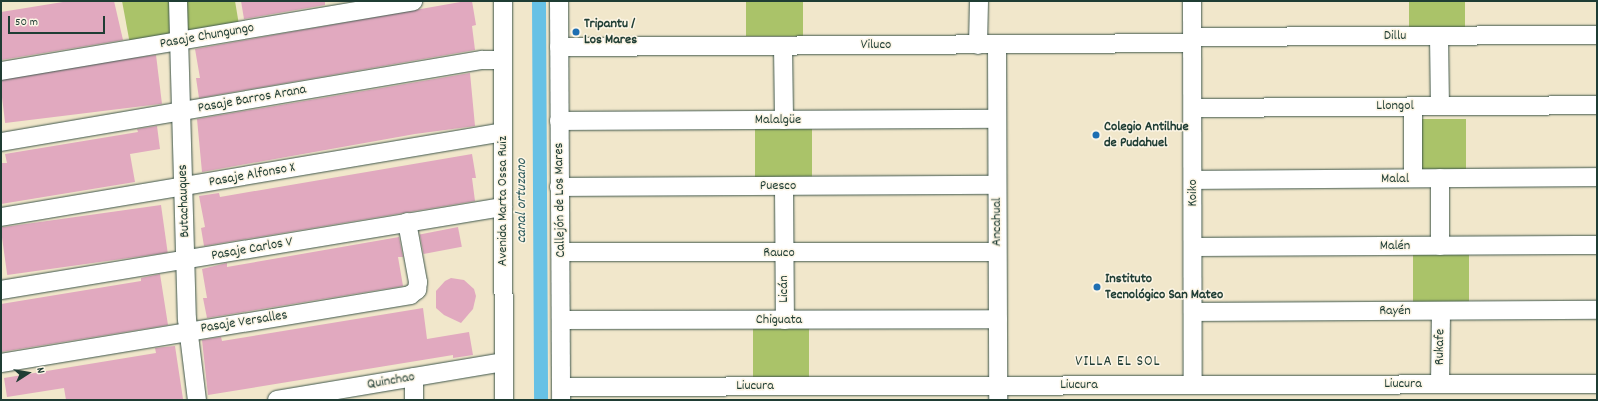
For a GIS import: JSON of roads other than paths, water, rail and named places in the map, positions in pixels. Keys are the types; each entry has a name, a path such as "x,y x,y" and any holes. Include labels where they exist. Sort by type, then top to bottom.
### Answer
{"street":[{"name":"Butachauques","path":"178,1 188,332 197,400"},
{"name":"Pasaje Chungungo","path":"1,71 413,1"},
{"name":"Avenida Marta Ossa Ruiz","path":"503,1 502,207 504,400"},
{"name":"Callejón de Los Mares","path":"559,1 561,393"},
{"path":"978,44 979,1"},
{"name":"Koiko","path":"1192,1 1193,385"},
{"path":"1440,36 1440,106"},
{"name":"Dillu","path":"1192,40 1440,36 1597,36"},
{"name":"Viluco","path":"559,47 997,44 1192,40"},
{"name":"Ancahual","path":"997,44 998,393"},
{"path":"783,46 784,120"},
{"name":"Pasaje Barros Arana","path":"1,142 482,60 503,60"},
{"name":"Llongol","path":"1193,108 1597,105"},
{"path":"1413,106 1413,178"},
{"name":"Malalgüe","path":"559,121 997,119"},
{"name":"Pasaje Alfonso X","path":"1,217 503,132"},
{"name":"Malal","path":"1193,180 1597,177"},
{"path":"1440,178 1440,246"},
{"name":"Puesco","path":"559,188 997,185"},
{"name":"Licán","path":"784,186 784,320"},
{"name":"Pasaje Carlos V","path":"1,290 185,261 502,207"},
{"name":"Pasaje Versalles","path":"1,363 414,293 418,282 407,222"},
{"name":"Malén","path":"1193,247 1597,245"},
{"name":"Rauco","path":"561,252 997,252"},
{"name":"Rayén","path":"1193,312 1597,310"},
{"name":"Rukafe","path":"1440,384 1441,311"},
{"name":"Chiguata","path":"561,320 998,319"},
{"name":"Quinchao","path":"278,400 343,395 414,377 504,362"},
{"path":"414,377 414,400"},
{"name":"Liucura","path":"561,393 998,393 1193,385 1250,392 1440,384 1466,392 1597,384"}],"waterway":[{"name":"canal ortuzano","path":"539,1 541,400"}],"place":[{"name":"Tripantu / Los Mares","path":"576,32"},
{"name":"Colegio Antilhue de Pudahuel","path":"1096,135"},
{"name":"Instituto Tecnológico San Mateo","path":"1097,287"}],"district":[{"name":"VILLA EL SOL","path":"1118,363"}]}
